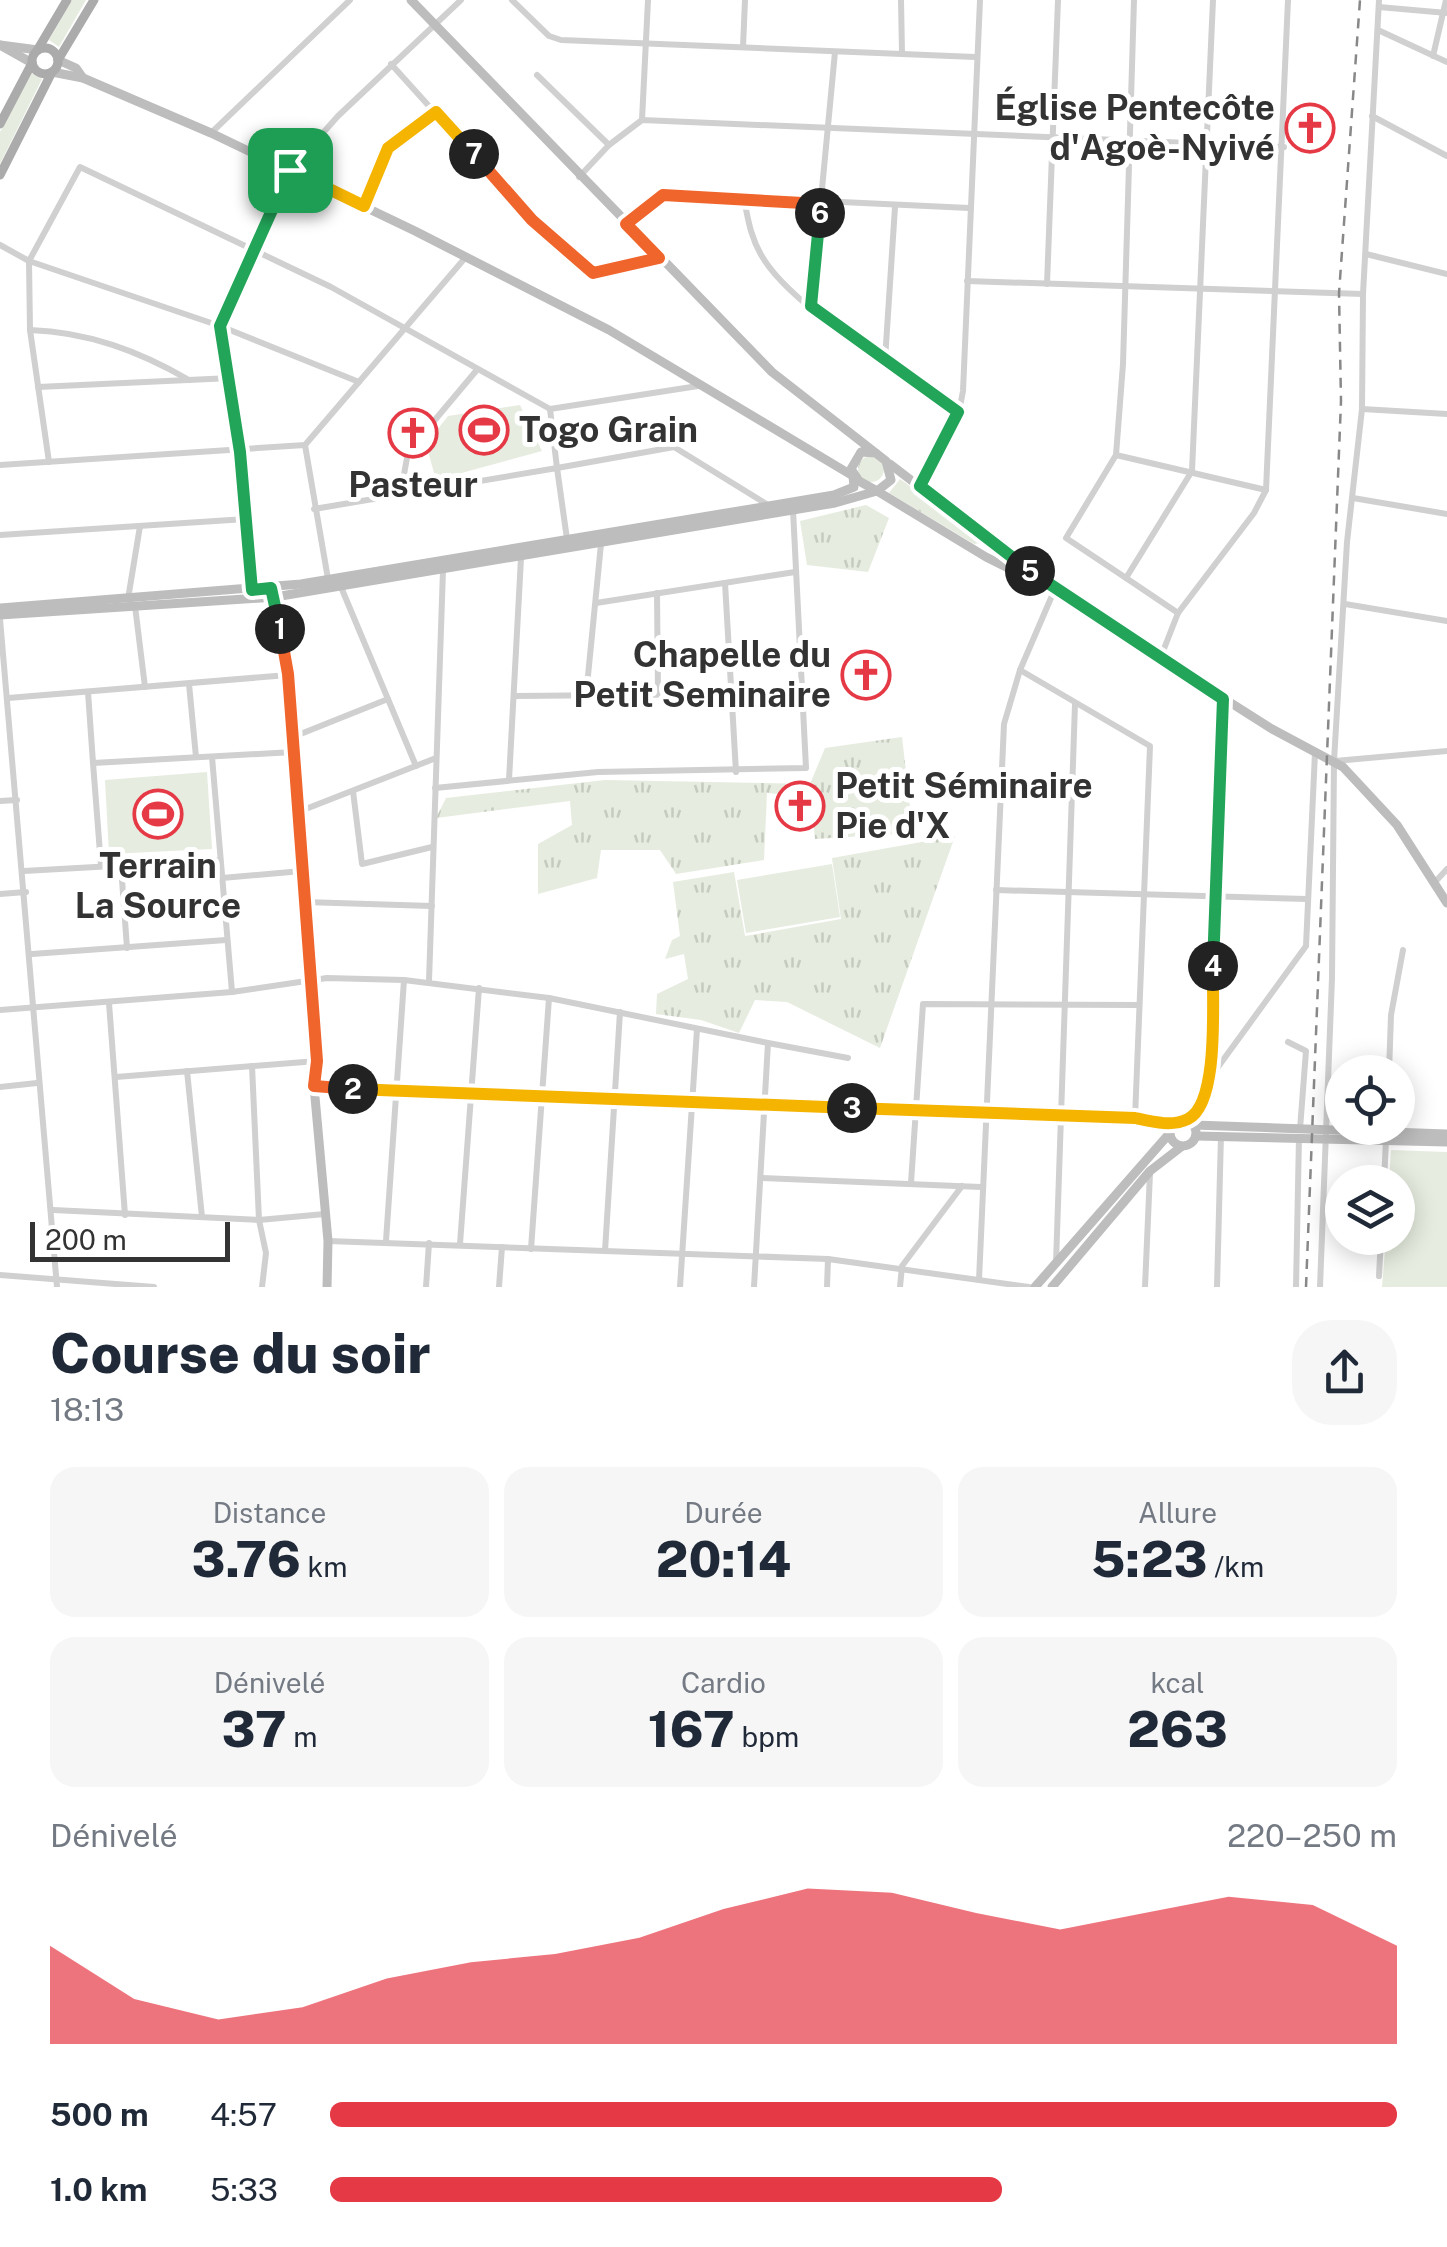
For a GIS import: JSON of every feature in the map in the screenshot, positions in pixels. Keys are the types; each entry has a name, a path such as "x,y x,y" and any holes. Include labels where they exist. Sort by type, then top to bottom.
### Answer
{"main road":[{"path":"0,124 4,107 68,0"},
{"path":"0,175 58,60 94,0"},
{"path":"38,50 49,48 58,60"},
{"path":"32,63 38,72 52,72"}],"street":[{"path":"212,133 350,0"},
{"path":"411,0 772,372 1054,591"},
{"path":"252,590 240,452 220,326 290,170 392,64 461,0"},
{"path":"512,0 554,39 976,57"},
{"path":"642,120 648,0"},
{"path":"743,48 745,0"},
{"path":"901,0 902,53"},
{"path":"920,486 958,412 968,281 980,0"},
{"path":"1047,284 1058,0"},
{"path":"1134,0 1126,285 1116,455 1066,538 1178,613"},
{"path":"1126,578 1192,471 1213,0"},
{"path":"1160,660 1178,613 1254,514 1266,490 1288,0"},
{"path":"1433,56 1446,0"},
{"path":"1320,1287 1332,978 1334,761 1362,409 1379,4 1445,13"},
{"path":"1378,30 1447,62"},
{"path":"0,45 38,50"},
{"path":"0,45 32,63"},
{"path":"811,306 836,52"},
{"path":"58,60 76,68 83,78"},
{"path":"392,64 532,220 588,271 600,273 659,258"},
{"path":"52,72 83,78 212,133 465,258 704,384 986,557 1054,591 1223,699 1334,761 1384,809 1447,902"},
{"path":"537,75 609,145"},
{"path":"364,206 388,148 436,112"},
{"path":"1372,116 1447,156"},
{"path":"579,177 609,145 642,120 973,131 1284,148"},
{"path":"49,462 30,330 29,261 80,167 256,248 405,326 476,371 550,409 704,384"},
{"path":"626,224 663,195 969,208"},
{"path":"744,199 751,235 763,259 811,306 958,412"},
{"path":"885,362 894,207"},
{"path":"0,245 29,261 220,326 359,382"},
{"path":"1366,254 1447,274"},
{"path":"0,465 305,446 465,258"},
{"path":"968,281 1364,294"},
{"path":"30,330 82,334 157,362 189,380"},
{"path":"400,496 408,452 476,371"},
{"path":"38,387 231,378"},
{"path":"550,409 568,544"},
{"path":"1362,409 1447,414"},
{"path":"58,1287 37,1083 32,954 0,614 252,590 273,592 328,580 568,544 847,492 854,486 854,459 839,424"},
{"path":"305,446 328,580"},
{"path":"314,509 674,447 768,505"},
{"path":"816,456 846,467 854,459 876,453"},
{"path":"1116,455 1266,490"},
{"path":"131,602 341,587 443,565 521,558 568,544 602,544 793,510 877,491 891,480 886,462"},
{"path":"1352,498 1447,514"},
{"path":"435,788 598,772 801,770 807,765 793,510"},
{"path":"0,535 246,519"},
{"path":"140,526 131,602 145,687"},
{"path":"986,557 996,543"},
{"path":"586,696 602,544"},
{"path":"509,780 521,558"},
{"path":"428,981 443,565"},
{"path":"596,603 795,572"},
{"path":"725,583 736,772"},
{"path":"341,587 416,766"},
{"path":"979,1280 1004,724 1020,670 1054,591"},
{"path":"273,592 288,674 293,736 317,1061 314,1086 328,1241 326,1287"},
{"path":"657,593 658,694"},
{"path":"1344,604 1447,620"},
{"path":"1020,670 1150,746 1135,1118"},
{"path":"8,698 288,674"},
{"path":"189,684 196,758"},
{"path":"88,692 101,867"},
{"path":"515,696 731,694"},
{"path":"293,736 388,699"},
{"path":"1055,1285 1150,1171 1181,1147 1210,1078 1223,699"},
{"path":"1056,1263 1074,704"},
{"path":"1334,761 1447,750"},
{"path":"93,763 294,752"},
{"path":"1210,1078 1304,950 1315,753"},
{"path":"212,757 232,992"},
{"path":"298,812 436,758"},
{"path":"353,792 362,864 432,848"},
{"path":"0,802 17,800"},
{"path":"24,871 220,860"},
{"path":"121,866 128,948"},
{"path":"1435,882 1447,869"},
{"path":"222,878 302,871"},
{"path":"996,890 1307,898"},
{"path":"0,894 26,892"},
{"path":"304,902 432,906"},
{"path":"32,954 226,940"},
{"path":"1390,1055 1391,1015 1403,950"},
{"path":"0,1010 232,992 328,978 428,981 548,998 848,1058"},
{"path":"386,1241 404,980"},
{"path":"460,1244 468,1094 479,988"},
{"path":"531,1249 548,998"},
{"path":"110,1002 125,1215"},
{"path":"911,1183 922,1006 991,1002 1138,1005"},
{"path":"605,1250 620,1012"},
{"path":"680,1287 697,1029"},
{"path":"1288,1042 1306,1051 1296,1287"},
{"path":"754,1287 768,1043"},
{"path":"116,1077 317,1061"},
{"path":"252,1066 259,1220 266,1253 262,1287"},
{"path":"187,1071 202,1217"},
{"path":"0,1087 37,1083"},
{"path":"314,1086 1135,1118 1170,1130 1181,1147"},
{"path":"328,1241 828,1259 902,1266 1032,1287 1170,1130 1193,1126 1324,1133"},
{"path":"1193,1126 1221,1134 1300,1132"},
{"path":"1217,1287 1221,1134"},
{"path":"1415,1135 1447,1138"},
{"path":"1146,1287 1150,1171"},
{"path":"761,1178 981,1187"},
{"path":"900,1287 902,1266 962,1186"},
{"path":"53,1210 259,1220 325,1214"},
{"path":"426,1287 429,1243"},
{"path":"499,1287 502,1247"},
{"path":"1379,1276 1380,1255"},
{"path":"826,1287 828,1259"},
{"path":"0,1275 154,1287"}],"green space":[{"path":"72,0 86,0 59,47 49,40"},
{"path":"30,72 42,79 0,164 0,132"},
{"name":"Togo Grain","path":"520,405 542,451 436,480 426,444 448,416"},
{"path":"871,456 880,460 884,469 880,478 871,482 862,478 858,469 862,460"},
{"path":"900,479 979,536 980,543 974,544 889,493"},
{"path":"866,505 889,518 868,572 807,565 800,521"},
{"path":"902,737 913,833 815,839 811,797 767,793 764,860 676,874 660,850 601,850 597,878 538,894 538,844 572,825 570,801 436,818 446,798 605,780 810,784 825,748"},
{"name":"Terrain La Source","path":"207,772 212,849 109,854 105,780"},
{"path":"955,836 880,1048 787,1002 755,1000 739,1033 701,1020 656,1014 657,994 688,979 684,954 665,959 672,940 680,936 673,882 734,872 745,936 841,919 832,858"},
{"path":"832,864 840,917 746,933 737,880"},
{"path":"1391,1150 1447,1152 1447,1287 1382,1287 1385,1255 1415,1255 1415,1165 1390,1165"}],"railway":[{"path":"1306,1287 1341,401 1339,293 1360,0"}],"place":[{"name":"Église Pentecôte d'Agoè-Nyivé","path":"1310,128"},
{"name":"Togo Grain","path":"484,430"},
{"name":"Pasteur","path":"413,433"},
{"name":"Chapelle du Petit Seminaire","path":"866,675"},
{"name":"Petit Séminaire Pie d'X","path":"800,806"},
{"name":"Terrain La Source","path":"158,814"}],"route":[{"path":"436,112 532,220 593,273 659,258 626,224 663,195 821,204 811,306 958,412 920,486 1054,591 1223,699 1218,755 1210,1078 1200,1108 1187,1120 1172,1125 1135,1118 314,1086 317,1061 288,674 271,588 252,590 240,452 220,326 290,170 364,206 388,148 436,112"}]}
